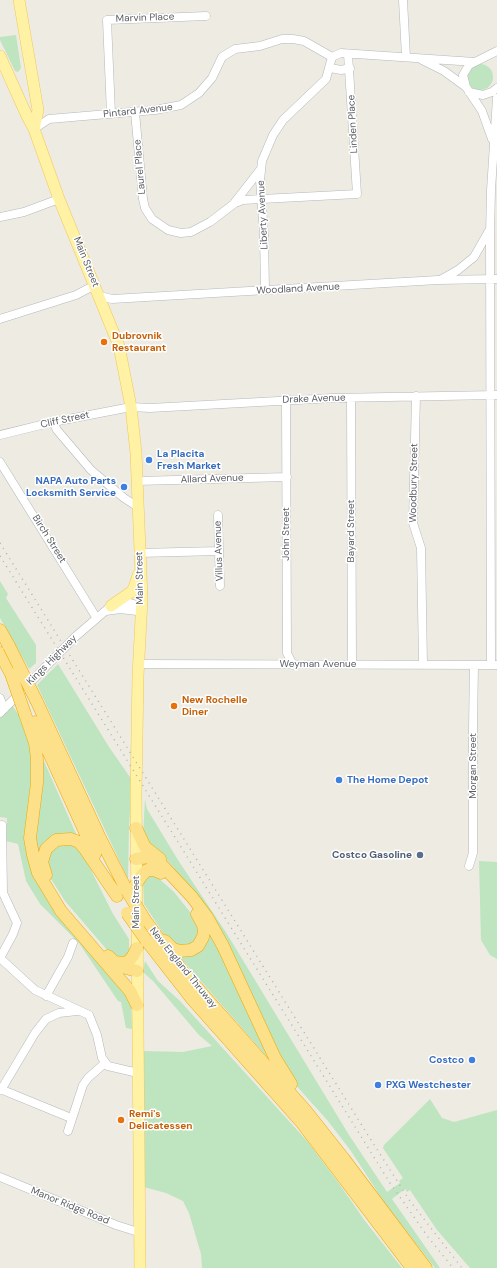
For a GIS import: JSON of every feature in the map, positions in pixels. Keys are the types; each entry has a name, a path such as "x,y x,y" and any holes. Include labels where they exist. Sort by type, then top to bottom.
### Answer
{"highway":[{"name":"New England Thruway","path":"0,630 3,651 11,674 127,890 147,923 184,973 297,1101 344,1159 362,1192"},
{"name":"New England Thruway","path":"3,651 30,709"},
{"path":"30,709 38,759 37,783 30,831 35,864 48,891 61,911 110,963 137,974"},
{"path":"136,828 145,847 166,864 183,887"},
{"path":"137,1005 130,991 110,963 72,915 53,888 43,866 43,856 46,849 52,842 61,839 71,839 79,842 127,890 147,870 154,870 161,873"},
{"path":"136,859 144,857 155,860 200,906 215,930 281,1069 344,1159"},
{"path":"136,859 161,873 200,918 204,928 203,937 198,946 191,950 180,951 173,949 160,933 147,923"},
{"name":"New England Thruway","path":"127,890 127,913 141,944 192,999 362,1192 382,1220 412,1268"},
{"path":"110,963 126,963 132,959 141,944"},
{"name":"New England Thruway","path":"382,1220 426,1268"}],"main road":[{"path":"19,0 38,110 34,129"},
{"name":"Main Street","path":"0,56 34,129 59,198 119,346 131,407 137,481 141,565 141,609 136,859 127,890 141,944 137,974 140,1268"},
{"path":"8,76 17,79 22,78 30,68"},
{"path":"109,608 134,588 141,565"}],"street":[{"path":"403,0 406,57"},
{"name":"Marvin Place","path":"111,114 107,20 206,16"},
{"name":"Pintard Avenue","path":"34,129 49,119 170,108 190,100 206,86 222,57 235,49 260,46 282,39 293,38 308,43 332,57"},
{"path":"467,90 463,75 469,65 497,51"},
{"path":"332,57 341,53 475,62"},
{"name":"Linden Place","path":"348,54 356,194"},
{"name":"Liberty Avenue","path":"265,290 262,199 260,191 260,170 264,154 276,129 290,113 326,79 332,57"},
{"path":"422,59 444,71 467,90 482,111 494,142"},
{"path":"330,68 341,70 350,68"},
{"path":"467,90 483,95 492,92 497,88"},
{"path":"494,665 492,486 494,279 490,231 491,190 497,105"},
{"name":"Laurel Place","path":"136,112 142,199 148,214 158,225 175,232 191,232 210,222 235,203 260,170"},
{"path":"491,190 497,181"},
{"name":"Laurel Place","path":"235,203 243,200 356,194"},
{"path":"0,218 24,212 59,198"},
{"path":"490,231 497,244"},
{"path":"438,280 458,270 474,257 490,231"},
{"name":"Woodland Avenue","path":"100,296 112,299 383,285 438,280 494,279"},
{"path":"0,319 76,295 95,285"},
{"name":"Drake Avenue","path":"131,407 150,408 351,398 494,395"},
{"name":"Woodbury Street","path":"416,396 413,523 421,548 423,664"},
{"name":"Bayard Street","path":"351,398 352,664"},
{"name":"John Street","path":"286,401 287,653 293,665"},
{"name":"Cliff Street","path":"0,435 53,422 131,407"},
{"path":"53,422 57,430 91,470 124,498 138,506"},
{"name":"Birch Street","path":"0,462 96,617"},
{"name":"Allard Avenue","path":"137,481 287,476"},
{"name":"Villus Avenue","path":"218,515 220,586"},
{"path":"140,553 219,551"},
{"name":"Kings Highway","path":"2,711 96,617 120,602 137,605 141,609"},
{"name":"Weyman Avenue","path":"139,664 494,665"},
{"name":"Morgan Street","path":"469,866 473,853 474,665"},
{"path":"0,698 2,711"},
{"path":"2,825 1,880 4,897 17,923 14,934 0,958 25,982 46,996 82,1011 89,1016 105,1063 112,1068 138,1073"},
{"path":"46,996 68,958 73,943"},
{"path":"52,1015 56,1007 55,1000"},
{"path":"71,1118 1,1090 35,1033 46,1019 52,1015 68,1010 82,1011"},
{"path":"68,1131 83,1085 105,1063"},
{"name":"Manor Ridge Road","path":"0,1178 116,1225 138,1232 140,1230"}],"green space":[{"path":"16,35 21,68 18,72 15,71 0,40 0,37"},
{"path":"480,64 489,68 493,77 489,86 480,90 471,86 467,77 471,68"},
{"path":"0,581 8,594 6,598 36,645 36,663 29,669 0,618"},
{"path":"58,664 109,747 132,780 128,879 37,685"},
{"path":"12,705 29,730 35,761 28,857 131,998 132,1029 126,1028 121,1002 118,1001 79,943 40,904 26,881 18,844 6,841 7,818 0,817 0,716"},
{"path":"43,759 77,836 66,833 54,836 40,855 35,852 36,805"},
{"path":"145,799 147,809 178,860 227,934 349,1135 387,1192 400,1183 399,1181 403,1178 383,1148 384,1145 430,1099 442,1118 454,1122 497,1110 497,1268 470,1268 437,1230 410,1190 407,1192 405,1189 392,1199 440,1268 435,1268 384,1202 351,1151 328,1121 293,1082 191,888 167,860 153,851 143,836"},
{"path":"57,844 76,845 88,864 113,914 129,939 129,956 114,958 65,901 51,879 46,865 50,853"},
{"path":"479,861 497,862 497,959 490,955 481,940"},
{"path":"151,875 156,876 174,892 194,917 200,931 198,937 190,945 183,948 173,944 165,936 144,904 143,880"},
{"path":"209,927 269,1059 179,956"},
{"path":"145,961 158,981 180,1001 307,1141 365,1221 402,1268 202,1268 201,1254 189,1213 183,1201 166,1193 140,1186 141,1051 183,1052 212,1046 199,1035 153,981 143,972"}],"railway":[{"path":"0,543 371,1140 410,1201 462,1268"},
{"path":"0,556 390,1183 428,1237 453,1268"}],"place":[{"name":"Dubrovnik Restaurant","path":"104,342"},
{"name":"La Placita Fresh Market","path":"149,460"},
{"name":"NAPA Auto Parts Locksmith Service","path":"124,487"},
{"name":"New Rochelle Diner","path":"174,706"},
{"name":"The Home Depot","path":"339,780"},
{"name":"Costco Gasoline","path":"420,855"},
{"name":"Costco","path":"472,1060"},
{"name":"PXG Westchester","path":"378,1085"},
{"name":"Remi's Delicatessen","path":"121,1120"}]}
